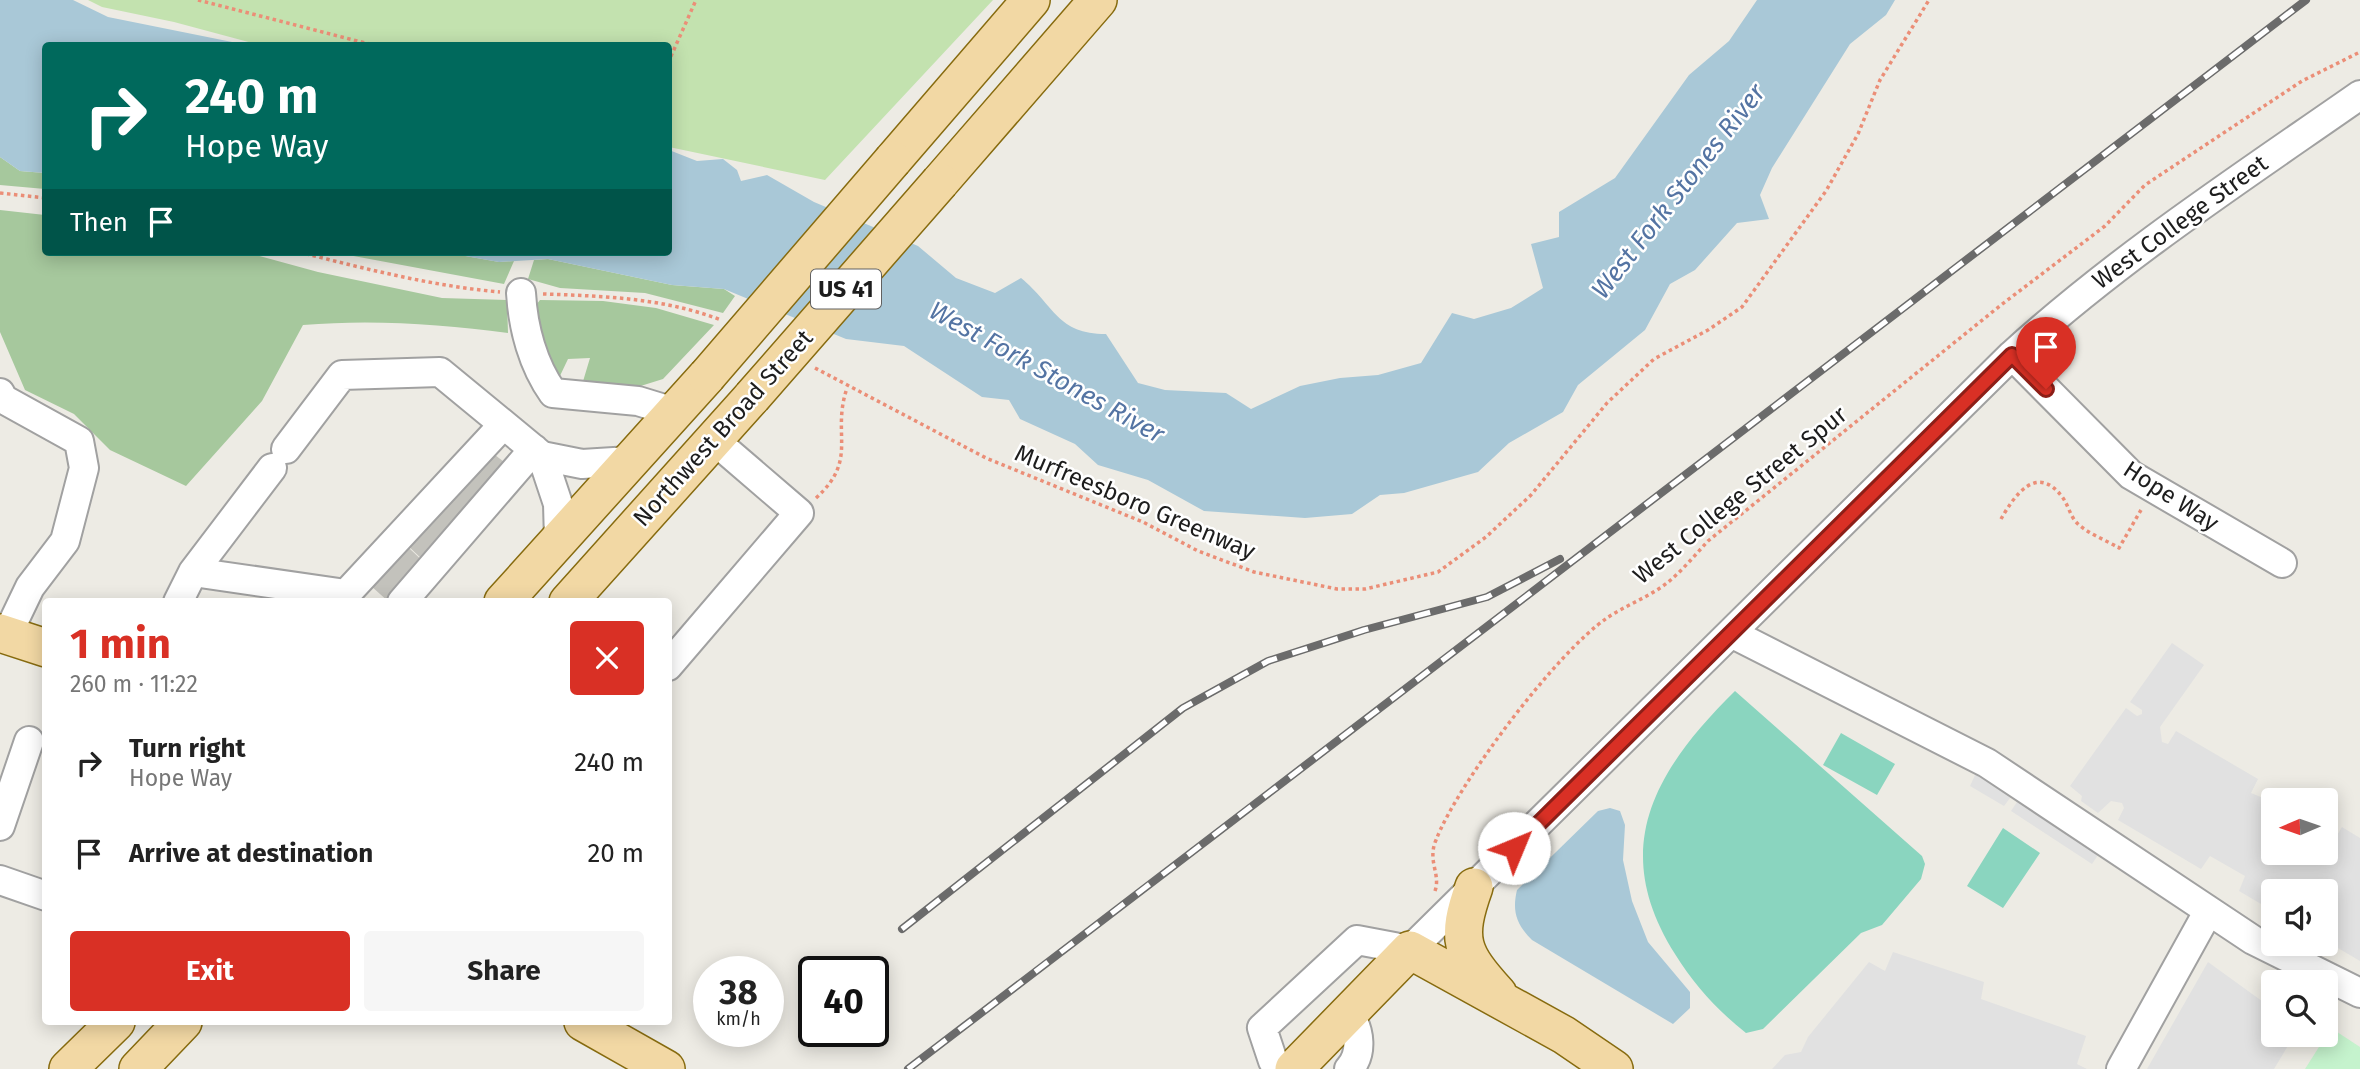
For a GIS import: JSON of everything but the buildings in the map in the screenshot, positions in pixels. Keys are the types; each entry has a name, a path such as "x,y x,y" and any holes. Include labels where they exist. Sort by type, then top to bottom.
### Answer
{"main road":[{"name":"Northwest Broad Street","path":"507,598 708,376 1031,0"},
{"name":"Northwest Broad Street","path":"572,598 752,397 1098,0"},
{"path":"3,634 42,647"},
{"path":"1474,887 1462,920 1462,939 1475,968 1508,1005"},
{"path":"1294,1069 1410,950 1563,1035 1614,1069"},
{"path":"68,1069 114,1025"},
{"path":"138,1069 180,1025"},
{"path":"588,1025 666,1069"}],"street":[{"name":"West College Street","path":"1410,950 2012,355 2069,303 2133,252 2360,95"},
{"path":"521,293 522,312 530,344 541,377 553,393 638,401 674,412"},
{"name":"Hope Way","path":"2012,355 2131,475 2282,563"},
{"path":"180,598 193,572 342,375 440,372 538,452 582,464 630,461"},
{"path":"0,393 4,399 79,441 84,468 65,541 30,587 3,634"},
{"path":"193,572 353,598 399,577 457,507 503,425"},
{"path":"672,661 799,513 714,440"},
{"path":"399,577 457,507 538,452"},
{"path":"538,452 558,504 559,540"},
{"path":"1731,633 1987,762 2253,940 2360,993"},
{"path":"0,826 29,741"},
{"path":"0,880 42,895"},
{"path":"2121,1069 2208,912"},
{"path":"1279,1069 1273,1061 1262,1028 1357,940 1410,950"},
{"path":"1349,1015 1355,1024 1359,1040 1354,1063 1349,1069"}],"path":[{"path":"198,0 361,42"},
{"path":"672,54 696,0"},
{"name":"Murfreesboro Greenway","path":"813,368 986,458 1143,522 1198,551 1254,572 1337,589 1365,589 1438,572 1486,537 1531,495 1607,403 1654,359 1708,330 1742,307 1826,191 1858,134 1880,80 1929,0"},
{"name":"West College Street Spur","path":"1431,901 1438,883 1431,862 1435,841 1464,787 1559,662 1606,618 1667,583 1708,541 2001,305 2105,226 2146,185 2302,81 2360,51"},
{"path":"0,193 42,198"},
{"path":"317,256 459,288 659,302 726,322"},
{"path":"799,513 826,489 842,462 840,419 847,388"},
{"path":"2001,519 2019,490 2029,485 2045,485 2064,499 2078,524 2119,548 2141,510"}],"green space":[{"path":"88,0 993,0 825,180 672,148 672,42 249,42 174,22 102,7"},
{"path":"0,157 20,171 42,173 42,189 0,185"},
{"path":"0,210 42,215 42,256 260,256 318,272 442,298 507,300 508,333 406,323 303,325 262,401 186,486 110,450 74,414 25,390 0,332"},
{"path":"354,256 465,256 499,262 514,261 504,284"},
{"path":"548,259 672,285 724,289 735,296 723,313 645,293 560,288 528,279 534,260"},
{"path":"540,300 603,301 656,308 714,325 663,379 631,389 581,388 590,358 568,359 558,380 529,314"},
{"path":"1735,691 1922,856 1925,864 1921,879 1882,925 1861,933 1763,1029 1746,1033 1707,996 1675,954 1655,916 1645,879 1643,845 1650,812 1663,781 1682,751"},
{"path":"1841,733 1895,764 1877,795 1823,765"},
{"path":"2003,828 2040,853 2003,908 1967,886"},
{"path":"2338,1033 2360,1047 2360,1069 2305,1069 2319,1047 2338,1047"}],"shaded area":[{"path":"2172,643 2204,665 2160,727 2162,742 2168,744 2176,731 2258,779 2251,793 2261,797 2261,865 2338,865 2338,834 2342,827 2360,838 2360,961 2338,948 2338,879 2261,879 2261,904 2239,891 2245,876 2210,856 2201,869 2118,820 2124,808 2122,803 2111,801 2098,813 2081,801 2082,796 2070,786 2126,708 2137,716 2142,714 2142,710 2130,702"},
{"path":"1976,773 2013,794 2004,806 1970,786"},
{"path":"2019,799 2100,852 2092,864 2011,811"},
{"path":"1893,952 1984,982 1981,999 2086,1036 2077,1064 2087,1069 1772,1069 1785,1055 1801,1052 1808,1037 1869,962 1885,971"},
{"path":"2208,962 2261,1000 2261,1047 2287,1047 2274,1069 2147,1069"}],"water":[{"path":"0,0 73,0 108,17 232,42 42,42 42,173 20,171 0,157"},
{"name":"West Fork Stones River","path":"1757,0 1895,0 1886,15 1850,44 1772,168 1760,195 1769,219 1737,223 1695,270 1670,284 1645,330 1578,385 1563,412 1509,443 1478,472 1404,493 1380,495 1352,514 1305,518 1204,511 1148,480 1098,465 1075,444 1020,419 1009,400 982,397 904,346 846,339 724,289 672,285 548,259 499,262 465,256 672,256 672,151 697,161 723,159 737,170 741,181 767,175 814,202 918,246 956,278 995,293 1021,278 1067,324 1090,333 1106,334 1138,383 1165,390 1226,393 1251,409 1300,386 1340,378 1378,375 1421,363 1452,313 1474,319 1511,308 1543,288 1531,244 1559,237 1559,212 1615,178 1689,75 1729,41"},
{"path":"1610,808 1620,811 1625,825 1623,860 1632,901 1648,942 1690,992 1690,1008 1673,1024 1532,940 1517,917 1517,890 1598,811"}],"tunnel":[{"path":"481,462 502,478"},
{"path":"465,480 485,499"},
{"path":"446,501 468,520"},
{"path":"431,519 451,538"},
{"path":"417,535 436,553"},
{"path":"398,557 418,576"},
{"path":"381,576 401,594"}],"railway":[{"path":"908,1069 2306,0"},
{"path":"902,929 1183,708 1268,661 1364,630 1487,597 1560,559"}],"route":[{"path":"1514,848 2012,355 2046,389"}]}
